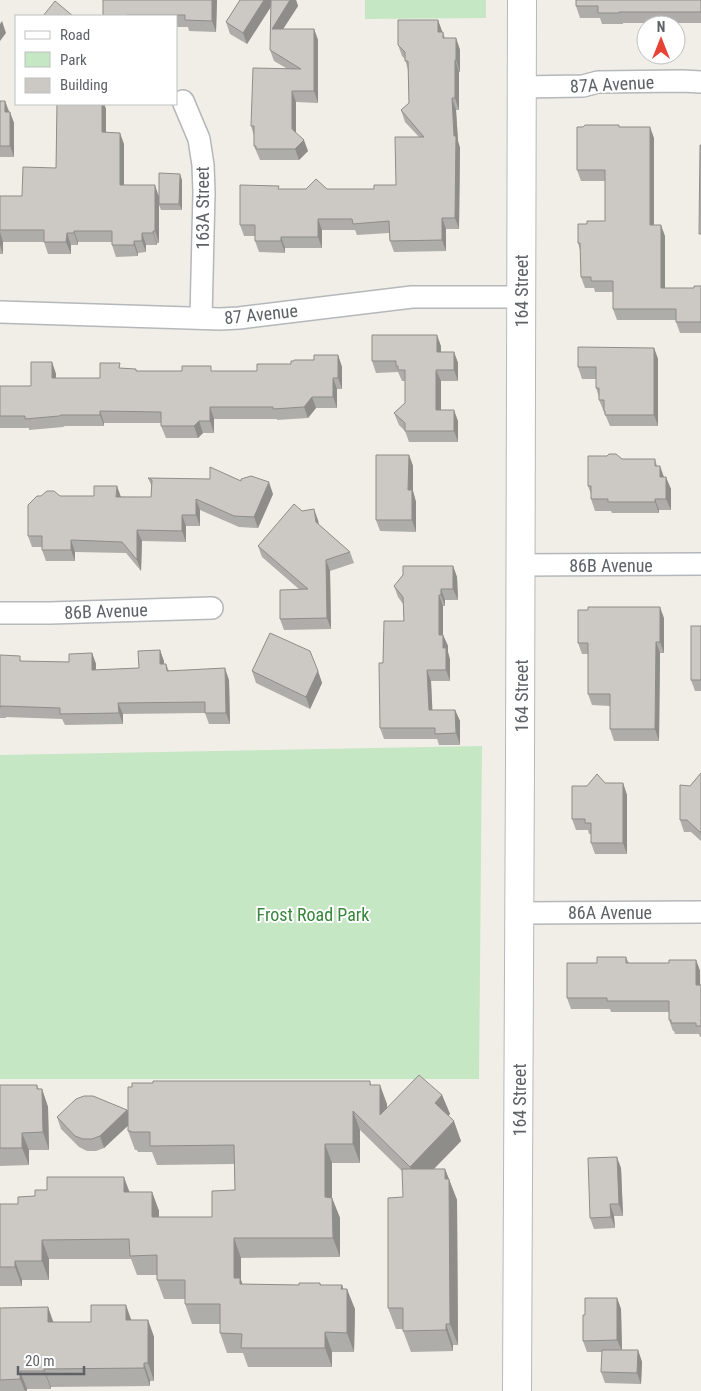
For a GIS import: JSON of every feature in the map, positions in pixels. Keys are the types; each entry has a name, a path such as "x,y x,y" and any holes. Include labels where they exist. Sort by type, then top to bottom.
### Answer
{"street":[{"name":"164 Street","path":"517,1391 522,0"},
{"name":"87A Avenue","path":"522,87 583,86 598,82 701,82"},
{"name":"163A Street","path":"183,101 199,139 203,165 201,318"},
{"name":"87 Avenue","path":"0,312 239,318 412,297 522,297"},
{"name":"86B Avenue","path":"521,565 701,564"},
{"name":"86B Avenue","path":"0,613 212,608"},
{"name":"86A Avenue","path":"520,913 701,912"}],"green space":[{"path":"365,0 486,0 486,18 365,19"},
{"name":"Frost Road Park","path":"482,746 479,1079 0,1079 0,755"}],"building":[{"path":"103,0 212,0 212,21 185,20 185,15 103,15"},
{"path":"240,0 264,0 243,33 226,22"},
{"path":"271,0 290,0 272,29 314,29 314,91 292,91 292,129 304,140 295,149 256,149 256,146 254,146 254,126 251,126 253,68 301,69 270,50"},
{"path":"576,0 701,0 701,12 598,13 598,6 576,6"},
{"path":"55,1 72,15 44,15"},
{"path":"398,20 438,20 438,32 443,32 443,38 456,38 455,98 452,98 454,136 456,136 455,218 442,218 442,240 390,241 389,221 353,224 352,219 318,219 318,237 281,237 281,241 255,241 255,225 240,225 240,185 279,186 278,189 306,189 316,179 327,189 374,189 374,185 396,185 395,137 424,137 401,110 409,103 408,61 405,61 405,52 398,45"},
{"path":"0,101 5,101 5,112 10,112 10,146 0,146"},
{"path":"57,105 102,105 102,132 120,133 120,185 155,185 155,231 153,233 142,233 142,241 134,241 134,245 112,245 112,231 74,231 74,233 67,233 66,242 44,242 44,230 0,230 0,196 22,196 23,167 56,168"},
{"path":"585,125 650,127 650,225 661,225 661,288 694,288 694,286 701,286 701,322 676,322 676,309 613,309 613,281 591,281 591,277 581,277 578,224 587,224 587,221 605,221 605,170 577,170 577,127"},
{"path":"700,145 701,234 699,234"},
{"path":"159,173 180,174 179,204 159,204"},
{"path":"372,335 437,335 437,352 454,352 454,370 436,370 436,410 454,410 454,431 405,431 405,423 394,413 405,403 405,370 398,370 396,361 372,361"},
{"path":"578,347 654,348 654,415 605,415 604,400 599,400 599,388 596,388 596,367 578,367"},
{"path":"314,355 338,355 338,378 333,378 333,397 312,397 304,407 273,409 273,407 210,407 210,421 199,421 194,426 161,426 161,412 100,411 100,415 61,415 25,419 25,416 0,416 0,386 31,386 31,362 52,362 52,378 100,378 100,363 120,363 119,368 136,369 136,371 182,371 182,366 211,366 211,371 257,371 257,364 291,364 291,361 294,360 314,360"},
{"path":"609,454 616,454 622,459 655,459 655,466 660,466 660,477 666,477 666,499 655,499 655,502 608,502 608,499 591,499 591,486 588,486 588,456 607,456"},
{"path":"376,455 409,455 408,490 412,490 412,520 376,520"},
{"path":"210,467 241,481 241,479 251,476 269,482 254,517 234,516 196,499 196,515 182,515 182,531 137,530 137,560 122,542 71,540 71,550 42,550 42,536 28,536 28,505 37,496 41,496 47,491 54,491 60,496 94,496 94,486 117,486 116,497 151,497 152,480 148,478 210,479"},
{"path":"294,504 302,511 314,509 316,522 350,552 326,560 327,618 280,619 280,590 308,589 258,546"},
{"path":"403,566 453,566 453,589 441,589 441,595 439,595 439,635 443,635 443,648 446,648 446,670 427,670 429,710 455,710 456,733 435,734 435,728 380,728 379,663 383,663 384,621 404,621 403,597 394,586 403,575"},
{"path":"588,607 660,607 660,642 656,642 655,729 610,729 610,694 588,694 588,643 578,643 578,610 588,610"},
{"path":"691,626 701,626 701,680 691,680"},
{"path":"270,633 310,651 318,671 306,697 252,671"},
{"path":"160,650 160,664 166,664 167,671 225,668 226,713 205,713 205,702 118,703 119,713 60,714 60,708 0,707 0,655 20,656 20,661 69,662 69,654 92,653 92,670 139,668 138,651"},
{"path":"701,773 701,833 687,820 680,820 680,785 690,786"},
{"path":"597,774 605,783 623,783 623,843 591,843 591,823 585,823 585,819 572,819 572,786 587,786"},
{"path":"597,957 626,957 626,963 669,963 669,960 696,960 696,985 701,985 701,1026 696,1026 696,1023 671,1023 671,1020 669,1020 669,1001 607,1001 607,998 567,998 567,963 597,963"},
{"path":"419,1075 442,1095 435,1103 454,1121 410,1167 353,1111 353,1144 325,1144 325,1197 332,1198 333,1238 234,1238 234,1278 240,1278 240,1284 299,1285 299,1283 320,1283 320,1285 342,1285 341,1289 347,1289 347,1333 325,1332 325,1348 241,1348 242,1334 220,1333 220,1304 185,1304 185,1280 157,1280 157,1255 130,1256 129,1239 42,1240 42,1261 15,1261 15,1267 0,1267 0,1204 18,1204 18,1197 35,1196 35,1190 47,1190 47,1177 124,1177 124,1192 152,1192 152,1217 212,1217 212,1191 235,1190 234,1145 150,1146 150,1132 128,1131 128,1087 132,1087 132,1083 153,1083 153,1081 370,1081 370,1085 380,1085 380,1115"},
{"path":"0,1085 37,1085 37,1089 42,1089 43,1132 22,1133 22,1148 0,1148"},
{"path":"84,1096 93,1096 127,1110 100,1136 92,1139 83,1139 75,1136 57,1117 76,1099"},
{"path":"617,1157 619,1204 610,1204 611,1217 590,1218 588,1158"},
{"path":"402,1169 445,1169 445,1179 449,1179 450,1324 446,1324 446,1330 403,1331 403,1308 388,1308 388,1198 403,1197"},
{"path":"585,1298 617,1298 617,1340 583,1341"},
{"path":"91,1305 126,1305 126,1320 148,1320 148,1363 144,1363 144,1368 20,1371 20,1379 0,1380 0,1308 48,1307 48,1322 91,1322"},
{"path":"602,1350 638,1350 637,1373 601,1372"}]}
